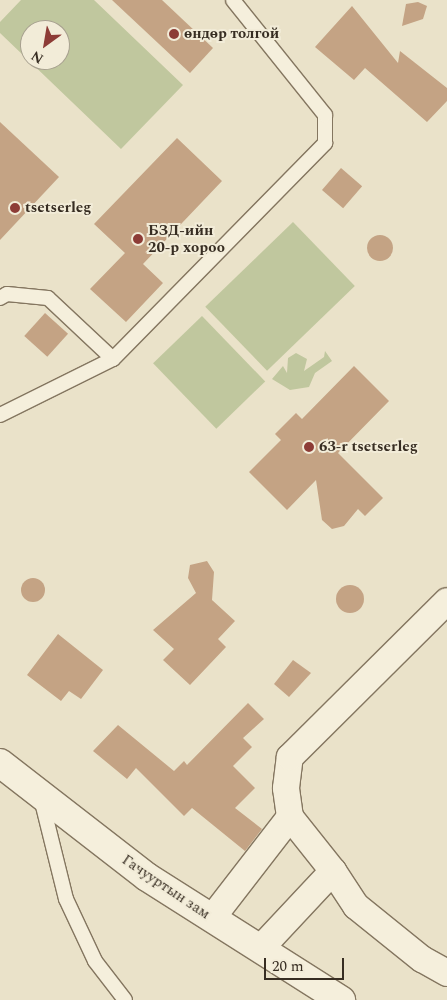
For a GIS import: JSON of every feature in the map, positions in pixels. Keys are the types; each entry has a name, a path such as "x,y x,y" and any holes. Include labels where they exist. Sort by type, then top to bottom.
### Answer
{"main road":[{"name":"Гачууртын зам","path":"0,764 147,877 341,1000"}],"street":[{"path":"447,601 290,757 286,788 290,817 332,871 356,906 422,959 447,973"},
{"path":"212,918 290,817"},
{"path":"260,949 332,871"}],"lane":[{"path":"0,414 113,360 325,143 325,115 233,0"},
{"path":"0,298 7,294 48,298 113,360"},
{"path":"40,795 66,898 95,961 126,1000"}],"green space":[{"path":"21,0 94,0 183,85 121,149 39,70 70,70 70,20 20,20 20,52 0,33 0,22"},
{"path":"293,222 355,286 267,371 205,307"},
{"path":"202,316 265,381 216,429 153,363"},
{"path":"325,351 332,361 315,373 309,387 290,390 272,379 283,366 287,373 288,358 296,353 307,359 304,371 324,357"}],"building":[{"path":"112,0 162,0 213,48 190,73"},
{"path":"418,2 427,6 423,19 402,26 406,4"},
{"path":"352,6 398,63 400,51 447,88 447,101 427,122 365,68 354,80 315,47"},
{"name":"tsetserleg","path":"0,122 59,177 0,240"},
{"name":"БЗД-ийн 20-р хороо","path":"177,138 222,181 143,264 163,283 126,322 90,289 125,253 94,224"},
{"path":"341,168 362,186 343,208 322,190"},
{"path":"380,235 389,239 393,248 389,257 380,261 371,257 367,248 371,239"},
{"path":"45,313 68,334 47,357 24,336"},
{"name":"63-r tsetserleg","path":"354,366 389,401 338,453 383,498 365,516 358,509 344,526 332,529 322,520 316,480 287,510 249,472 281,440 275,434 296,413 302,419"},
{"path":"207,561 214,572 212,600 235,621 218,639 226,647 190,685 163,660 174,649 153,630 196,593 188,578 190,565"},
{"path":"33,578 38,579 44,585 44,595 38,601 33,602 28,601 22,595 21,590 22,585 28,579"},
{"path":"350,585 360,589 364,599 360,609 350,613 340,609 336,599 340,589"},
{"path":"58,634 103,670 81,699 69,691 61,701 27,675"},
{"path":"293,660 311,673 289,697 274,684"},
{"path":"248,703 264,719 243,738 252,747 233,766 255,788 235,808 262,829 245,851 192,808 184,816 136,768 127,779 93,751 118,725 174,771 184,761 187,765"}],"place":[{"name":"өндөр толгой","path":"174,34"},
{"name":"tsetserleg","path":"15,208"},
{"name":"БЗД-ийн 20-р хороо","path":"138,239"},
{"name":"63-r tsetserleg","path":"309,447"}]}
